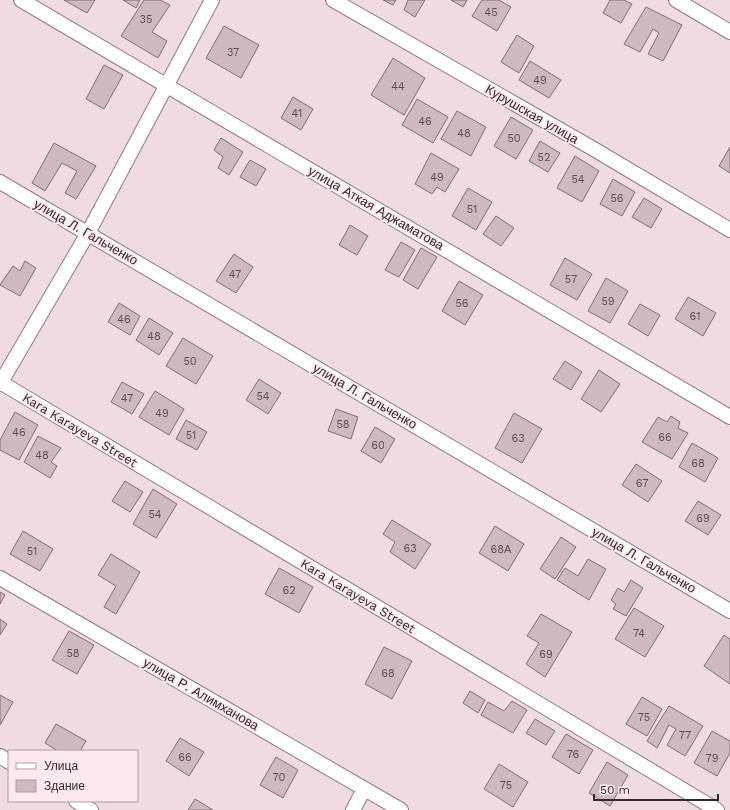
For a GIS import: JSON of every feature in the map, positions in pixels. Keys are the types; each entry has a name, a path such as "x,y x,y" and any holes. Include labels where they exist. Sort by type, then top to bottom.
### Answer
{"street":[{"name":"улица Аткая Аджаматова","path":"21,0 730,417"},
{"path":"0,383 88,233 212,0"},
{"name":"Курушская улица","path":"333,0 592,148 730,230"},
{"path":"676,0 730,32"},
{"name":"улица Л. Гальченко","path":"0,182 730,610"},
{"name":"Kara Karayeva Street","path":"0,383 717,810"},
{"name":"улица Р. Алимханова","path":"0,578 401,810"},
{"path":"353,810 364,789"},
{"path":"78,802 91,810"}],"building":[{"path":"64,0 95,0 87,13"},
{"path":"123,0 140,0 136,8"},
{"path":"144,0 160,0 170,5 152,32 167,41 158,58 121,36"},
{"path":"383,0 396,0 393,5"},
{"path":"408,0 425,0 415,17 404,10"},
{"path":"451,0 467,0 463,7"},
{"path":"482,0 499,0 511,7 497,31 472,16"},
{"path":"610,0 624,0 632,4 621,23 603,13"},
{"path":"646,7 682,25 663,61 648,54 659,33 653,29 640,52 624,44"},
{"path":"224,26 259,45 241,78 206,58"},
{"path":"517,35 534,46 519,73 501,62"},
{"path":"393,58 425,78 404,115 371,95"},
{"path":"530,61 561,80 549,98 519,80"},
{"path":"104,65 123,75 104,109 86,99"},
{"path":"293,97 313,109 301,130 281,118"},
{"path":"417,99 448,117 433,143 402,125"},
{"path":"457,111 486,127 471,156 441,139"},
{"path":"511,117 533,130 516,159 494,146"},
{"path":"221,138 243,152 229,175 218,168 223,157 214,150"},
{"path":"540,141 560,153 548,172 529,161"},
{"path":"54,143 96,166 76,199 65,193 77,171 62,163 45,191 32,183"},
{"path":"730,147 730,173 719,166"},
{"path":"431,153 459,169 445,192 437,187 432,194 415,184"},
{"path":"575,156 599,171 582,202 557,188"},
{"path":"250,160 266,169 256,186 240,177"},
{"path":"613,179 635,192 622,216 600,204"},
{"path":"468,188 492,202 476,230 452,216"},
{"path":"644,198 662,209 651,228 632,217"},
{"path":"496,216 514,228 501,246 483,234"},
{"path":"350,225 368,236 357,255 339,245"},
{"path":"401,242 415,250 399,277 385,270"},
{"path":"421,248 437,257 418,289 403,280"},
{"path":"234,254 253,267 236,293 216,281"},
{"path":"565,258 592,274 577,300 550,285"},
{"path":"25,261 36,268 20,296 0,285 13,266 20,271"},
{"path":"606,278 628,291 610,323 588,311"},
{"path":"459,281 483,295 465,325 442,311"},
{"path":"688,297 716,313 703,336 675,319"},
{"path":"119,303 140,316 130,335 108,322"},
{"path":"640,304 660,315 648,336 628,324"},
{"path":"149,318 173,333 159,355 136,340"},
{"path":"183,338 213,356 196,384 166,366"},
{"path":"565,361 582,372 571,390 553,379"},
{"path":"599,370 620,384 601,412 581,399"},
{"path":"259,379 281,393 268,414 246,400"},
{"path":"122,382 144,394 132,414 111,402"},
{"path":"155,391 184,409 169,435 139,417"},
{"path":"336,409 358,417 351,439 328,431"},
{"path":"15,412 38,425 19,460 0,450 0,440"},
{"path":"514,413 542,429 522,463 495,448"},
{"path":"671,416 680,422 678,428 688,433 672,459 642,442 658,417 667,422"},
{"path":"186,420 207,432 197,450 176,439"},
{"path":"375,427 395,439 381,463 361,451"},
{"path":"38,436 61,448 51,462 57,466 50,478 24,462"},
{"path":"692,443 718,458 705,482 679,467"},
{"path":"636,464 662,481 648,502 622,485"},
{"path":"125,481 143,492 130,512 112,501"},
{"path":"153,489 177,504 156,538 133,524"},
{"path":"698,501 721,515 708,535 685,521"},
{"path":"392,520 431,544 415,569 390,552 395,542 383,534"},
{"path":"495,526 524,544 508,571 479,553"},
{"path":"23,531 53,549 40,571 10,554"},
{"path":"561,537 576,547 555,579 540,569"},
{"path":"111,554 140,572 116,614 104,607 116,586 98,575"},
{"path":"588,559 606,569 589,600 557,580 565,568 578,576"},
{"path":"279,568 313,587 299,613 265,594"},
{"path":"631,580 643,588 626,616 613,609 616,604 611,600 618,588 624,592"},
{"path":"0,592 5,595 0,604"},
{"path":"634,608 664,626 645,657 615,639"},
{"path":"541,614 572,632 545,677 526,664 539,643 527,636"},
{"path":"0,619 7,624 0,635"},
{"path":"69,631 94,645 77,674 52,660"},
{"path":"724,635 730,639 730,684 704,666"},
{"path":"384,647 412,661 392,699 365,684"},
{"path":"470,691 485,700 478,713 463,703"},
{"path":"0,695 13,702 0,725"},
{"path":"642,697 662,709 647,736 626,724"},
{"path":"512,701 527,710 513,733 481,715 488,702 504,711"},
{"path":"669,706 703,726 685,756 667,745 676,729 669,725 657,748 647,741"},
{"path":"535,719 555,731 546,745 526,733"},
{"path":"56,724 86,741 81,750 56,750 45,743"},
{"path":"712,731 730,741 730,753 717,776 694,763"},
{"path":"566,734 593,750 579,774 552,757"},
{"path":"180,738 204,752 189,776 166,761"},
{"path":"276,757 298,770 283,798 260,785"},
{"path":"607,762 628,775 610,806 589,793"},
{"path":"499,764 528,782 513,807 484,789"},
{"path":"195,799 213,810 188,810"}]}
